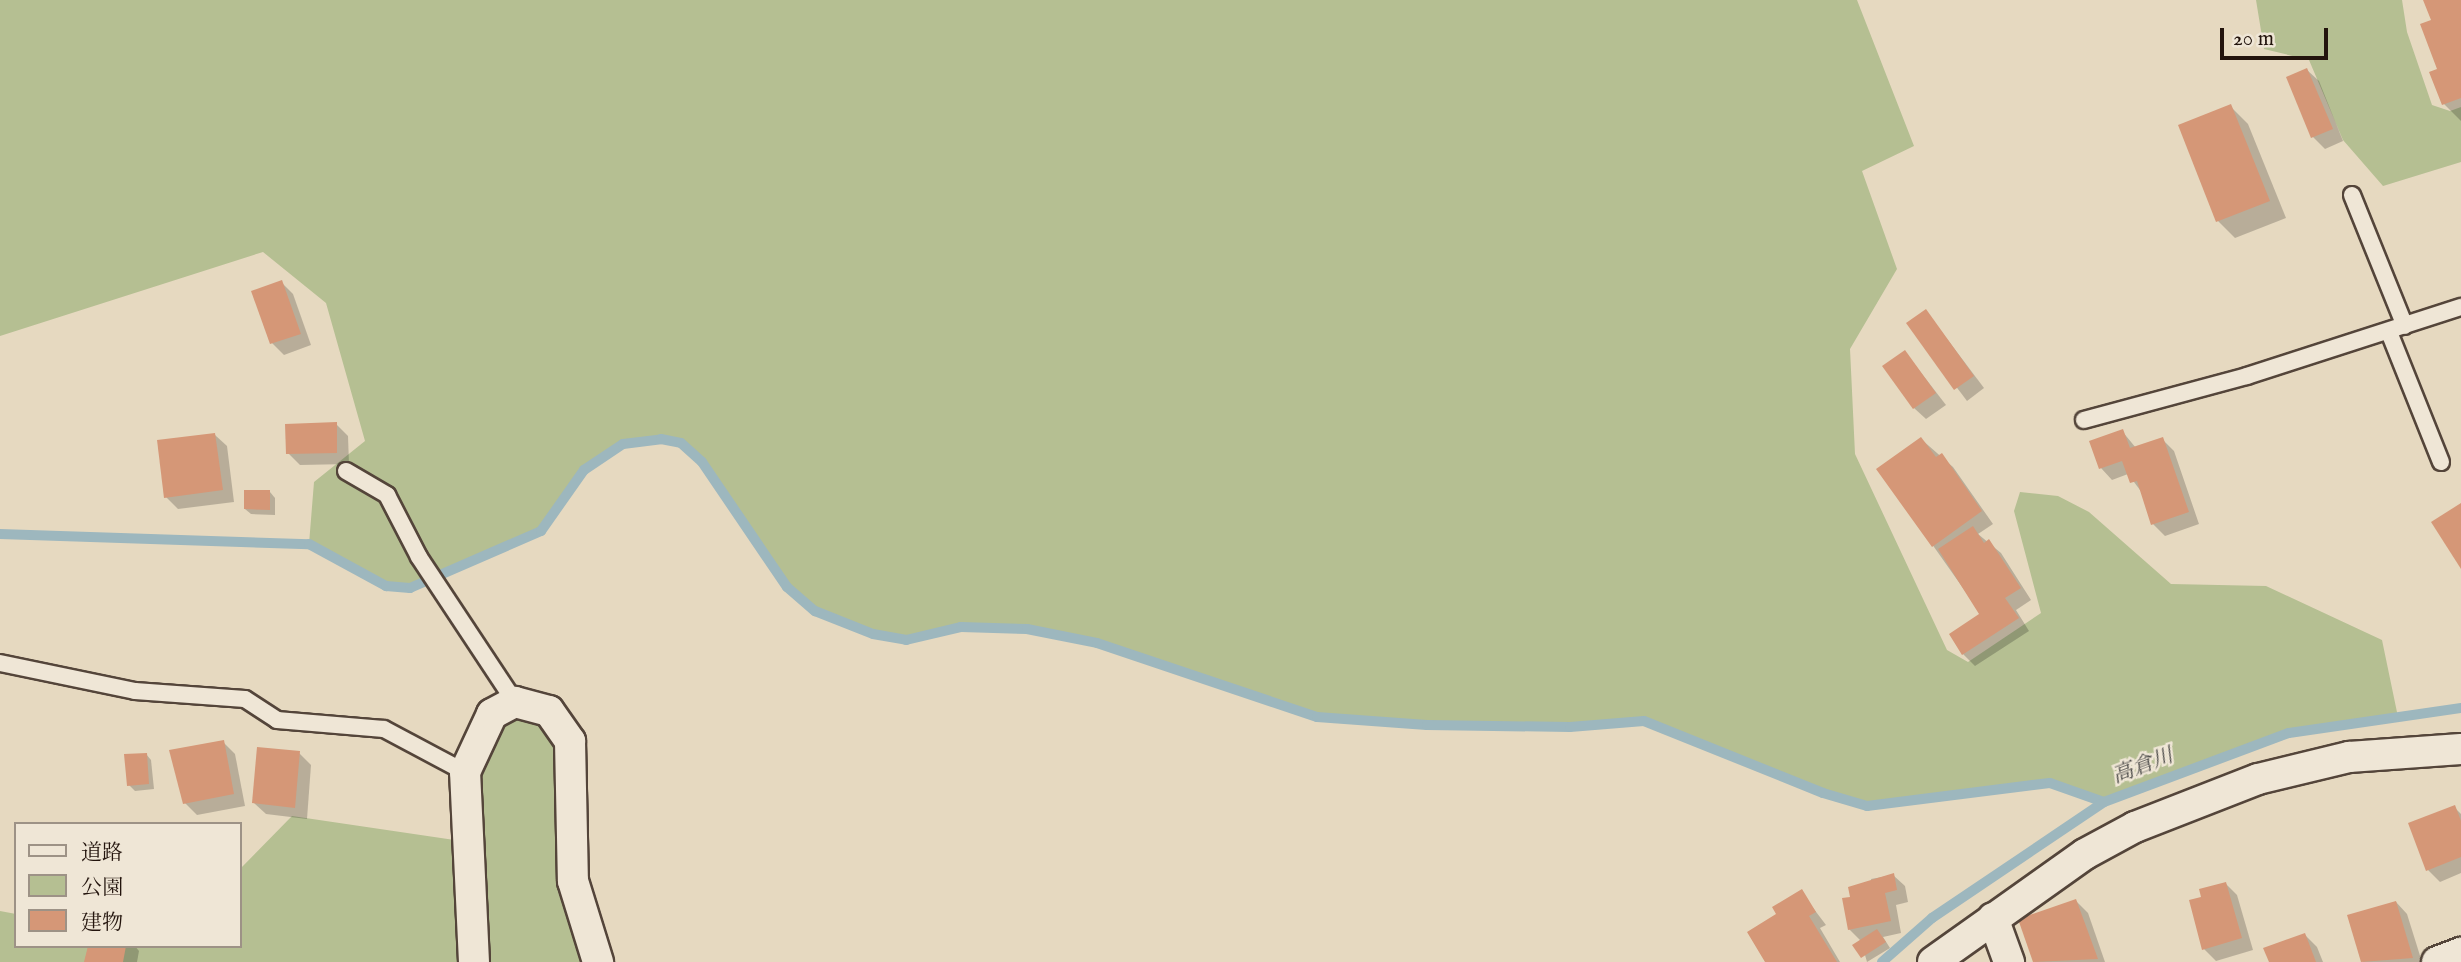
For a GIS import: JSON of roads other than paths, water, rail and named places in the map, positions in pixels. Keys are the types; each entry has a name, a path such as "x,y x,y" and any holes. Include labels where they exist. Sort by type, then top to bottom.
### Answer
{"street":[{"path":"474,962 465,772 492,714 515,702 549,710 570,741 573,881 598,962"},
{"path":"1933,962 2085,854 2135,827 2258,779 2349,757 2461,749"},
{"path":"1993,918 2009,962"},
{"path":"2437,962 2461,953"}],"lane":[{"path":"2352,195 2441,462"},
{"path":"2084,421 2397,329 2461,307"},
{"path":"346,471 387,495 419,557 515,702"},
{"path":"0,663 135,691 246,699 277,720 384,729 465,772"}],"waterway":[{"path":"0,534 309,544 386,586 410,588 541,531 584,470 623,444 661,439 681,443 702,462 787,587 815,611 873,634 906,640 961,627 1027,629 1097,643 1317,717 1427,725 1570,727 1644,721 1823,793 1867,806 2050,783 2104,802"},
{"name":"高倉川","path":"1882,962 1932,918 2104,802 2289,733 2461,708"}]}
